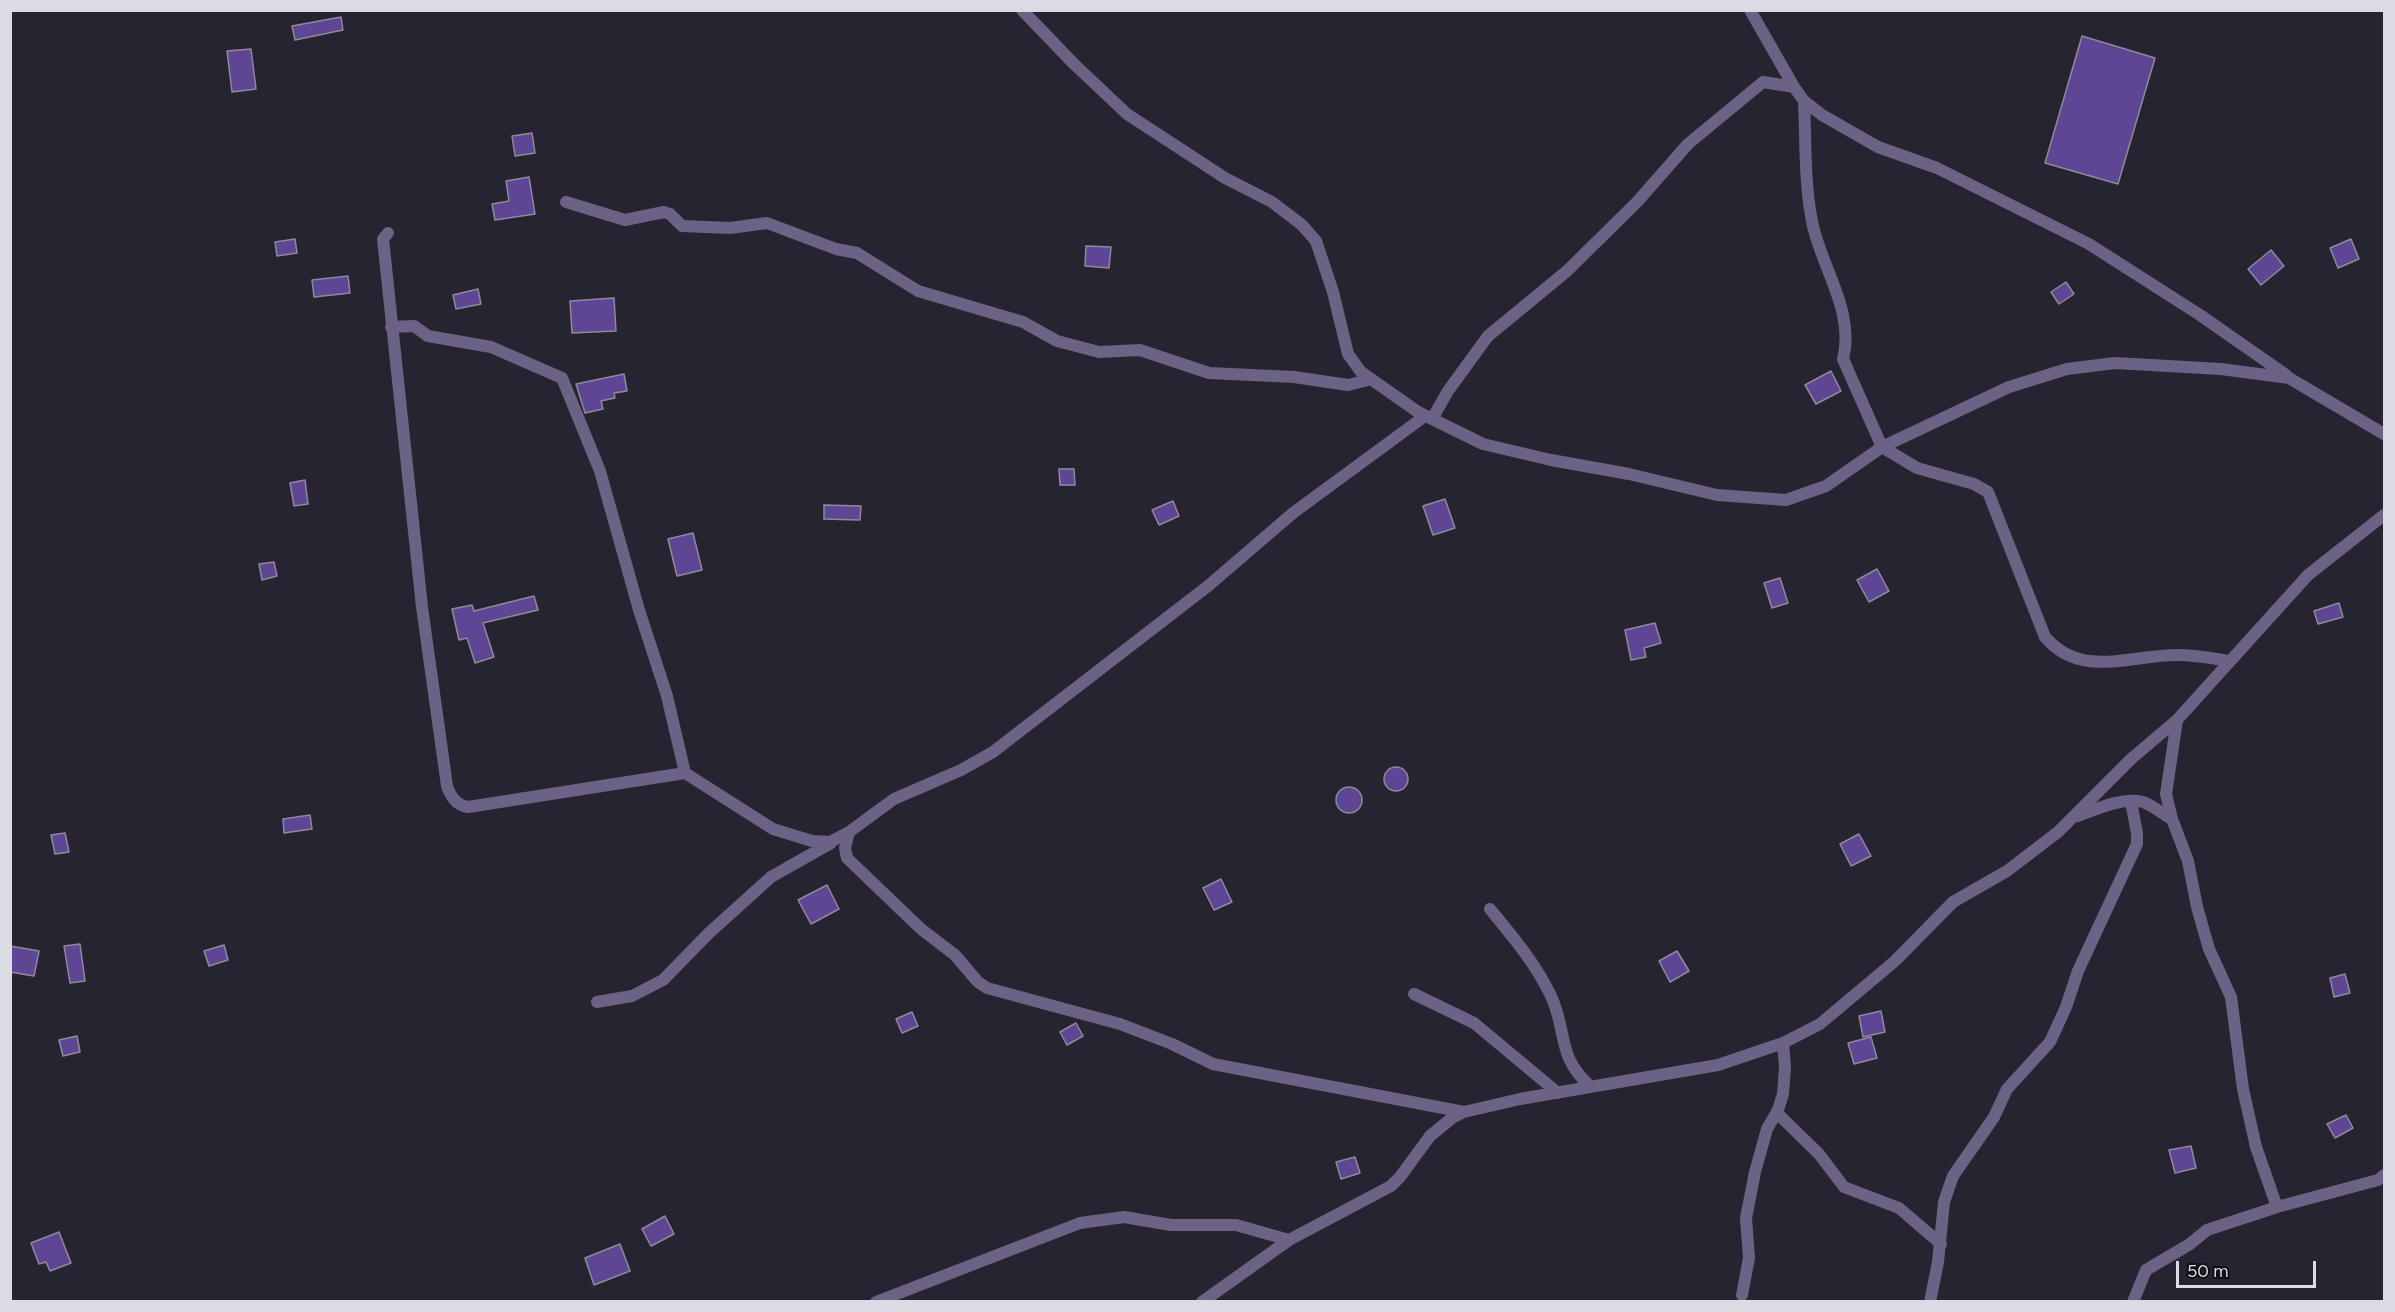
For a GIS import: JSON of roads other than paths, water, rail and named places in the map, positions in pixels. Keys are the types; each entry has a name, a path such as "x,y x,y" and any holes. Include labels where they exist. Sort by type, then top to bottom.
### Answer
{"street":[{"path":"1022,10 1081,72 1127,114 1191,157 1272,202 1310,232 1316,241 1333,292 1348,354 1368,380 1429,418 1483,444 1717,495 1759,500 1786,500 1817,491 1882,447 2009,387 2092,364 2221,369 2289,378"},
{"path":"1750,10 1794,87 1804,101 1822,115 1856,136 1937,168 2089,244 2200,315 2289,378 2385,434"},
{"path":"597,1002 632,996 663,980 709,933 763,884 849,832 894,799 962,770 1022,733 1208,586 1293,513 1429,418 1488,336 1567,271 1605,235 1688,144 1763,82 1794,87"},
{"path":"1804,101 1808,193 1814,229 1838,295 1846,330 1848,344 1843,359 1882,447 1917,468 1974,484 1988,492 2045,637 2063,654 2070,658 2097,661 2176,655 2229,661"},
{"path":"566,201 625,220 664,212 670,214 682,226 730,228 767,223 836,249 858,253 918,291 1023,322 1057,341 1099,352 1140,350 1209,373 1303,378 1348,385 1368,380"},
{"path":"388,233 383,239 422,607 447,786 451,796 462,806 468,807 685,773 773,829 812,842 830,842 921,929 955,955 978,982 1000,993 1120,1024 1172,1044 1213,1064 1464,1112"},
{"path":"391,327 414,326 428,336 491,347 553,373 566,383 612,511 639,610 667,696 685,773"},
{"path":"1202,1302 1289,1240 1391,1186 1431,1136 1452,1118 1464,1112 1718,1065 1783,1042 1820,1024 1908,949 1938,915 1971,891 2007,871 2074,818 2131,759 2177,720 2308,574 2385,515"},
{"path":"2177,720 2166,784 2172,819 2188,861 2197,907 2209,949 2231,997 2243,1089 2253,1135 2277,1207"},
{"path":"1930,1302 1941,1244 1944,1202 1953,1176 1994,1117 2007,1089 2050,1042 2066,1007 2083,959 2137,844 2138,833 2131,802"},
{"path":"2074,818 2111,804 2143,802 2172,819"},
{"path":"847,858 845,848 849,832"},
{"path":"1491,909 1544,982 1552,1000 1563,1045 1573,1070 1591,1087"},
{"path":"1414,994 1474,1023 1558,1094"},
{"path":"1742,1295 1749,1258 1746,1218 1755,1172 1767,1129 1783,1094 1785,1067 1783,1042"},
{"path":"1776,1113 1801,1134 1844,1187 1899,1208 1941,1244"},
{"path":"2133,1302 2146,1270 2190,1244 2207,1230 2277,1207 2378,1180 2385,1175"},
{"path":"876,1302 1080,1223 1103,1219 1124,1217 1197,1227 1236,1225 1289,1240"}]}
